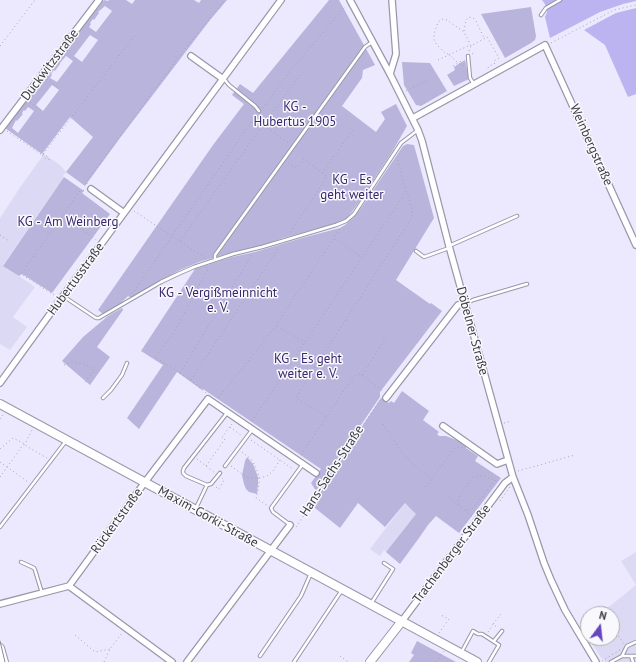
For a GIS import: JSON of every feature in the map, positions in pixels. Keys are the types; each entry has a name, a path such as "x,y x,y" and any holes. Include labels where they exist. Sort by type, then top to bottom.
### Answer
{"street":[{"name":"Duckwitzstraße","path":"1,129 99,0"},
{"name":"Hubertusstraße","path":"0,383 281,0"},
{"path":"390,74 396,54 392,0"},
{"name":"Döbelner Straße","path":"350,2 390,74 418,130 512,475 551,580 565,610 596,662"},
{"path":"413,118 545,46"},
{"name":"Weinbergstraße","path":"545,46 636,245"},
{"path":"191,56 223,79"},
{"path":"89,190 124,213"},
{"path":"387,397 458,305 465,304"},
{"path":"208,399 316,473"},
{"name":"Rückertstraße","path":"69,586 208,399"},
{"name":"Maxim-Gorki-Straße","path":"0,404 477,662"},
{"path":"443,426 497,464 508,460"},
{"name":"Trachenberger Straße","path":"370,662 512,475"},
{"name":"Hans-Sachs-Straße","path":"186,662 290,525"},
{"path":"0,604 69,586 172,662"},
{"path":"0,648 4,662"}],"lane":[{"path":"541,15 546,8 560,0"},
{"path":"215,260 215,255 365,47 372,42"},
{"path":"468,56 470,78 474,84"},
{"path":"223,79 259,110"},
{"path":"63,296 96,318 99,318 178,274 206,263 346,221 354,214 401,143 418,130"},
{"path":"416,251 424,257 517,216"},
{"path":"465,304 473,300 527,284"},
{"path":"103,398 122,375 127,363"},
{"path":"209,484 186,476 183,473 184,468 228,413"},
{"path":"226,465 246,438 250,428"},
{"path":"0,527 66,440"},
{"path":"290,525 273,512 271,508 298,472 301,462"},
{"path":"195,510 209,484 219,474"},
{"path":"21,562 34,568 42,593"},
{"path":"370,604 393,569 384,563"},
{"path":"260,656 301,596 311,573"},
{"path":"294,662 342,589"},
{"path":"461,653 473,631 478,634 485,635 499,645 489,662"},
{"path":"494,641 502,631"},
{"path":"622,656 627,646 636,642"},
{"path":"611,662 622,656 636,656"},
{"path":"631,656 633,662"}],"path":[{"path":"0,46 36,0"},
{"path":"54,295 21,274 80,191 89,190 87,181 187,46 225,0"},
{"path":"124,304 259,110 264,108 291,70 350,2"},
{"path":"545,46 614,10 636,5"},
{"path":"464,32 466,20 469,17 473,18 485,38 487,37 499,58 494,61 495,63 488,67"},
{"path":"453,66 458,63 468,56 471,45 464,32 448,20 443,19 438,22 434,34 434,40 458,63 469,68"},
{"path":"42,154 136,34"},
{"path":"438,60 485,38"},
{"path":"42,75 58,89"},
{"path":"180,241 262,124 300,75"},
{"path":"400,94 430,79"},
{"path":"24,98 42,111"},
{"path":"259,110 262,124 293,147"},
{"path":"322,173 355,127"},
{"path":"1,129 42,154 48,160"},
{"path":"326,417 296,398 411,219 413,211 406,192 396,151"},
{"path":"284,160 296,168 304,159 328,177 286,240"},
{"path":"250,428 287,369 406,192"},
{"path":"128,207 205,258 208,269 173,334 155,357 192,380 206,392 208,399"},
{"path":"64,214 96,240"},
{"path":"214,404 276,325 340,230 338,224"},
{"path":"0,235 9,241"},
{"path":"334,238 363,257"},
{"path":"192,380 280,245 280,242"},
{"path":"180,373 256,249"},
{"path":"276,325 305,343"},
{"path":"362,375 387,336"},
{"path":"64,365 72,362 84,364 95,370 85,382"},
{"path":"287,369 304,379 308,378"},
{"path":"301,462 326,417 353,377 359,374 362,375 387,397"},
{"name":"Hans-Sachs-Straße","path":"290,525 296,527 308,509 309,504 382,396 387,397"},
{"path":"206,466 225,439 222,437 236,419"},
{"path":"0,477 25,444 36,423"},
{"path":"383,424 403,454 431,479"},
{"path":"230,427 267,450 298,472"},
{"path":"0,449 13,438 51,461"},
{"path":"425,487 455,448 466,448 469,445"},
{"path":"238,450 251,459 254,464 259,478 256,498 271,508"},
{"path":"512,475 575,455"},
{"path":"193,456 219,474 224,480 219,489 209,484"},
{"path":"226,465 246,477 259,478 267,476 280,460"},
{"path":"0,462 32,485"},
{"path":"460,506 458,501 460,495 472,478 476,476 483,476 494,480 503,486"},
{"path":"465,510 470,510 474,507 494,480"},
{"path":"448,497 478,520"},
{"path":"485,635 501,614"},
{"path":"435,639 449,619 441,615"},
{"path":"493,624 502,631"},
{"path":"104,662 110,648 126,627"},
{"path":"75,635 95,652 110,648"},
{"path":"600,662 619,651 624,644 620,638"},
{"path":"436,662 447,646"},
{"path":"340,656 348,662"}],"shaded area":[{"path":"542,0 636,1 600,12 550,38 545,17 547,12 545,4"},
{"path":"636,8 636,94 628,97 605,45 584,30 616,13"},
{"path":"44,154 60,165 66,172 3,265 35,287 13,317 27,327 10,350 0,344 0,218"},
{"path":"405,503 417,513 386,552 384,550 380,556 370,549"},
{"path":"636,552 636,585 621,561"},
{"path":"636,585 636,662 605,662 593,646 620,646 620,606 610,606"}],"green space":[{"path":"104,0 126,0 132,4 135,0 194,0 199,3 201,0 227,0 210,20 85,186 66,172 93,137 70,117 42,154 5,128","holes":["105,6 112,11 96,32 89,27 91,24 90,23 99,13 98,12","90,35 98,40 82,62 74,56","66,56 73,61 57,82 50,78 52,75 51,74","52,85 59,90 43,111 36,105","28,107 34,111 18,133 12,128 16,120 17,121 23,114 22,113 24,110 25,111"]},
{"name":"KG - Hubertus 1905","path":"329,0 339,0 375,65 363,70 362,78 342,106 376,132 385,119 381,112 396,104 407,126 392,152 359,202 346,219 338,223 283,238 262,246 199,262 180,270 131,298 128,296 119,305 104,315 98,310 213,145 244,104 232,95 240,84 253,93"},
{"path":"531,7 536,36 535,40 505,58 481,14"},
{"path":"465,60 469,79 454,86 447,75 455,70 454,67"},
{"path":"402,62 430,63 447,91 421,106 416,105 404,85"},
{"name":"KG - Es geht weiter e. V.","path":"407,144 414,145 434,218 396,280 442,311 380,392 380,397 316,491 311,483 321,469 177,372 139,429 127,418 163,365 141,351 195,269 232,257 340,228 353,218 361,208 403,146"},
{"name":"KG - Am Weinberg","path":"64,177 84,191 82,193 110,214 52,293 22,274 19,276 3,266"},
{"path":"122,308 123,310 97,347 110,357 90,385 62,361 83,337 108,316"},
{"path":"402,391 429,411 423,420 439,432 437,434 439,436 446,436 464,443 466,448 478,456 475,461 501,478 459,533 436,516 400,564 386,552 416,514 405,503 385,527 358,503 340,528 310,504 381,398 389,403 391,401 394,403"},
{"path":"247,457 253,464 258,477 257,494 249,492 244,484 242,475"},
{"path":"417,641 456,662 409,662 414,655 411,653"}],"tram line":[{"path":"0,641 5,662"}],"park label":[{"name":"KG - Es geht weiter","path":"352,188"},
{"name":"KG - Vergißmeinnicht e. V.","path":"218,300"}]}
